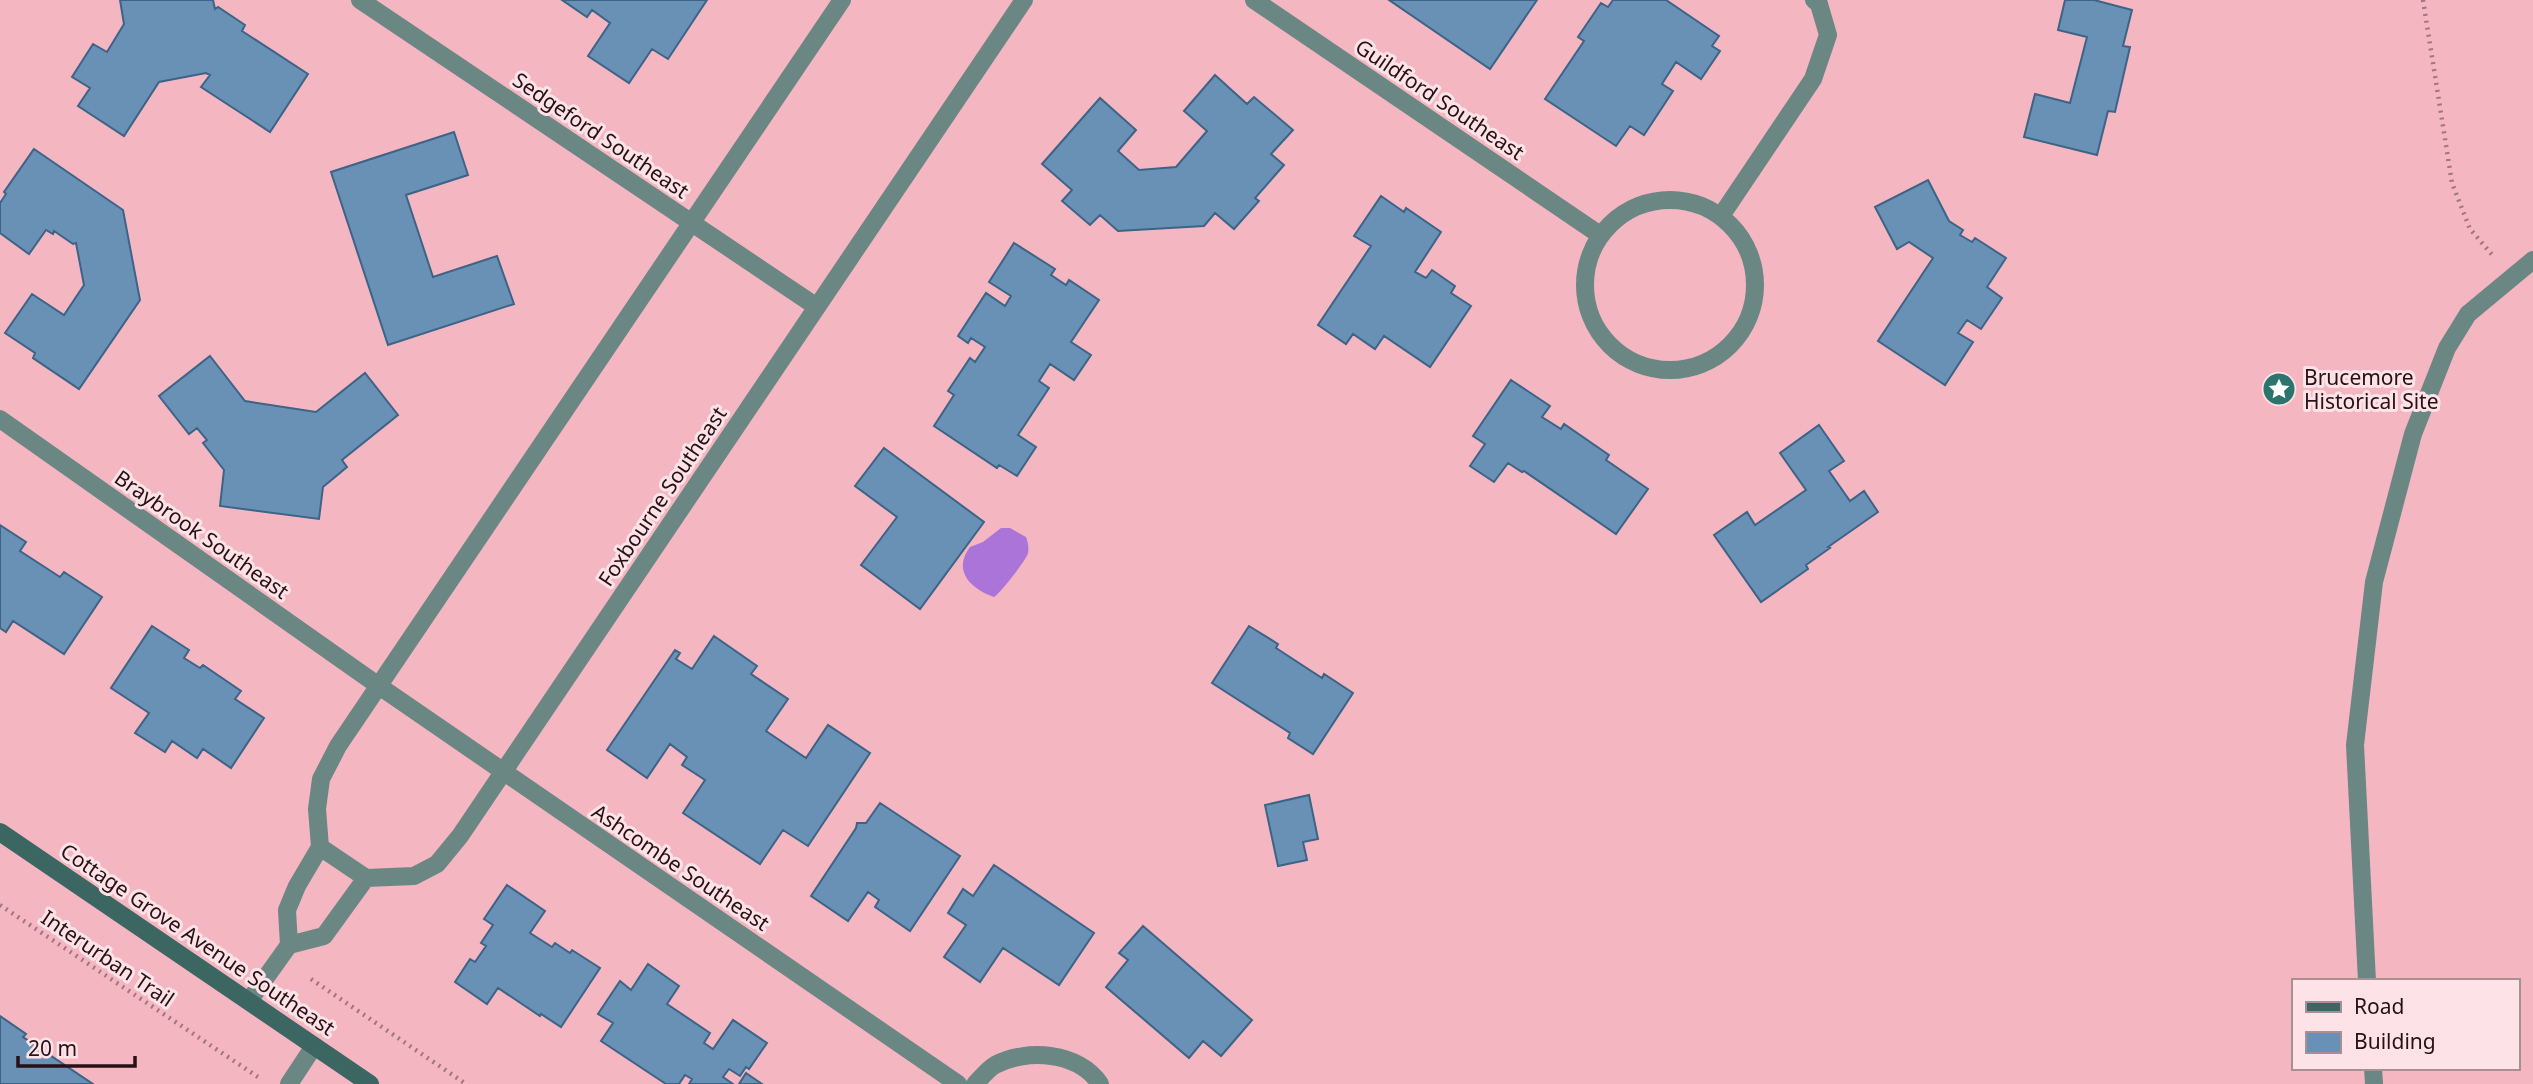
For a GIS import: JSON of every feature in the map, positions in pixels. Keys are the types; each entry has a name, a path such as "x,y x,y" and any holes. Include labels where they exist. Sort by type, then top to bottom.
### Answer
{"main road":[{"name":"Cottage Grove Avenue Southeast","path":"0,832 370,1084"}],"street":[{"name":"Sedgeford Southeast","path":"360,0 817,307"},
{"path":"249,1001 289,945 287,910 297,886 320,847 317,809 321,779 338,746 842,0"},
{"name":"Foxbourne Southeast","path":"366,878 414,876 437,864 460,836 1024,0"},
{"name":"Guildford Southeast","path":"1254,0 1600,235"},
{"path":"1721,216 1814,79 1828,35 1819,4 1814,0"},
{"path":"1657,201 1690,202 1721,216 1745,244 1756,278 1751,314 1732,345 1701,366 1665,371 1630,361 1602,338 1587,305 1586,268 1600,235 1625,212 1657,201"},
{"path":"2367,979 2355,745 2374,582 2413,434 2447,348 2468,314 2533,260"},
{"name":"Braybrook Southeast","path":"0,419 379,686"},
{"name":"Ashcombe Southeast","path":"379,686 958,1084"},
{"path":"289,945 324,936 366,878 320,847"},
{"path":"289,1084 314,1046"},
{"path":"975,1084 994,1066 1028,1054 1061,1057 1094,1075 1100,1084"}],"path":[{"path":"2423,0 2452,183 2470,229 2511,277"},
{"name":"Interurban Trail","path":"0,905 268,1084"},
{"path":"311,979 466,1084"}],"shaded area":[{"path":"1001,528 1010,528 1026,537 1028,551 1018,569 994,597 972,584 963,564 970,547 983,542"}],"building":[{"path":"120,0 213,0 215,9 218,7 245,25 242,31 308,74 270,132 201,87 210,75 206,73 159,82 124,136 78,106 90,88 72,77 93,44 107,52 124,24"},
{"path":"562,0 707,0 668,59 652,49 629,83 588,56 610,23 592,10 587,17"},
{"path":"1389,0 1537,0 1490,69"},
{"path":"1613,0 1666,0 1719,36 1712,46 1720,51 1701,79 1676,62 1662,84 1673,91 1644,135 1630,126 1616,146 1545,99 1584,41 1578,37 1601,3 1608,7"},
{"path":"2065,0 2094,0 2132,10 2123,46 2130,47 2115,112 2108,111 2097,155 2024,137 2035,94 2070,103 2087,37 2058,30"},
{"path":"1215,75 1247,104 1254,97 1293,130 1271,154 1284,165 1255,198 1259,201 1234,229 1215,213 1204,226 1118,231 1100,215 1090,225 1062,201 1072,190 1042,164 1100,98 1136,130 1118,151 1139,170 1176,167 1207,131 1184,111"},
{"path":"454,132 468,175 406,195 433,277 497,256 514,304 388,345 331,172"},
{"path":"34,149 123,210 140,300 79,389 33,358 35,353 5,333 32,294 64,315 84,285 76,243 73,244 54,231 53,234 46,230 29,254 0,233 0,203 6,194 4,192"},
{"path":"1928,180 1949,221 1963,230 1960,235 1972,242 1975,238 2006,258 1987,287 2002,298 1981,329 1967,320 1958,333 1973,342 1945,385 1878,341 1933,258 1909,242 1897,249 1875,207"},
{"path":"1381,196 1404,212 1406,208 1441,232 1415,272 1426,278 1432,270 1455,286 1451,293 1471,306 1430,367 1384,336 1375,349 1353,334 1346,344 1318,325 1371,246 1354,236"},
{"path":"1014,243 1055,269 1051,275 1066,285 1069,280 1099,300 1071,342 1091,355 1074,380 1050,364 1039,381 1049,388 1018,435 1036,447 1017,476 999,465 997,468 934,426 954,395 948,391 970,358 975,362 985,347 971,338 968,343 958,336 986,293 1005,306 1011,296 989,282"},
{"path":"210,356 245,401 316,412 365,373 398,415 342,460 347,467 323,487 319,519 220,506 224,470 203,443 207,440 197,428 189,434 159,396"},
{"path":"1511,380 1550,406 1542,417 1561,429 1564,424 1609,455 1606,460 1648,489 1616,534 1524,471 1508,463 1494,482 1470,466 1485,444 1473,436"},
{"path":"1819,425 1844,461 1829,471 1850,501 1864,491 1878,512 1828,547 1830,548 1806,565 1808,569 1761,602 1714,535 1747,512 1755,525 1806,490 1780,453"},
{"path":"884,448 984,522 920,609 861,565 897,517 855,486"},
{"path":"0,525 26,542 20,551 60,577 64,572 102,597 64,654 13,621 6,632 0,628"},
{"path":"152,626 189,650 184,658 200,668 203,665 241,691 235,699 264,718 231,768 203,749 197,758 172,741 165,752 135,733 149,713 111,688"},
{"path":"1249,626 1278,644 1276,648 1322,678 1324,674 1353,693 1313,754 1288,738 1290,733 1212,683"},
{"path":"714,636 757,666 751,674 788,699 766,731 806,758 828,725 870,753 808,846 783,830 760,864 683,813 705,780 682,765 687,757 670,744 647,778 607,750 675,650 680,653 676,659 692,669"},
{"path":"1309,795 1318,839 1303,842 1307,860 1278,866 1265,805"},
{"path":"880,803 960,856 910,931 875,907 879,900 868,892 848,921 811,896 857,823 866,823"},
{"path":"994,865 1094,933 1059,985 1003,948 980,982 944,957 966,925 948,913 963,889 973,896"},
{"path":"507,885 545,911 530,933 552,947 555,943 570,953 572,950 600,968 561,1027 498,988 487,1004 455,982 470,959 475,962 486,946 481,943 493,925 484,919"},
{"path":"1143,926 1252,1020 1221,1056 1203,1041 1189,1058 1106,987 1128,960 1119,953"},
{"path":"648,964 679,986 667,1004 710,1033 704,1043 713,1049 733,1020 767,1043 749,1069 746,1067 740,1076 729,1069 723,1077 733,1084 689,1084 692,1079 685,1075 679,1084 666,1084 601,1041 613,1023 598,1014 620,981 631,990"},
{"path":"0,1016 26,1034 23,1037 93,1084 0,1084"},
{"path":"746,1073 762,1084 739,1084"}],"place":[{"name":"Brucemore Historical Site","path":"2279,389"}]}
